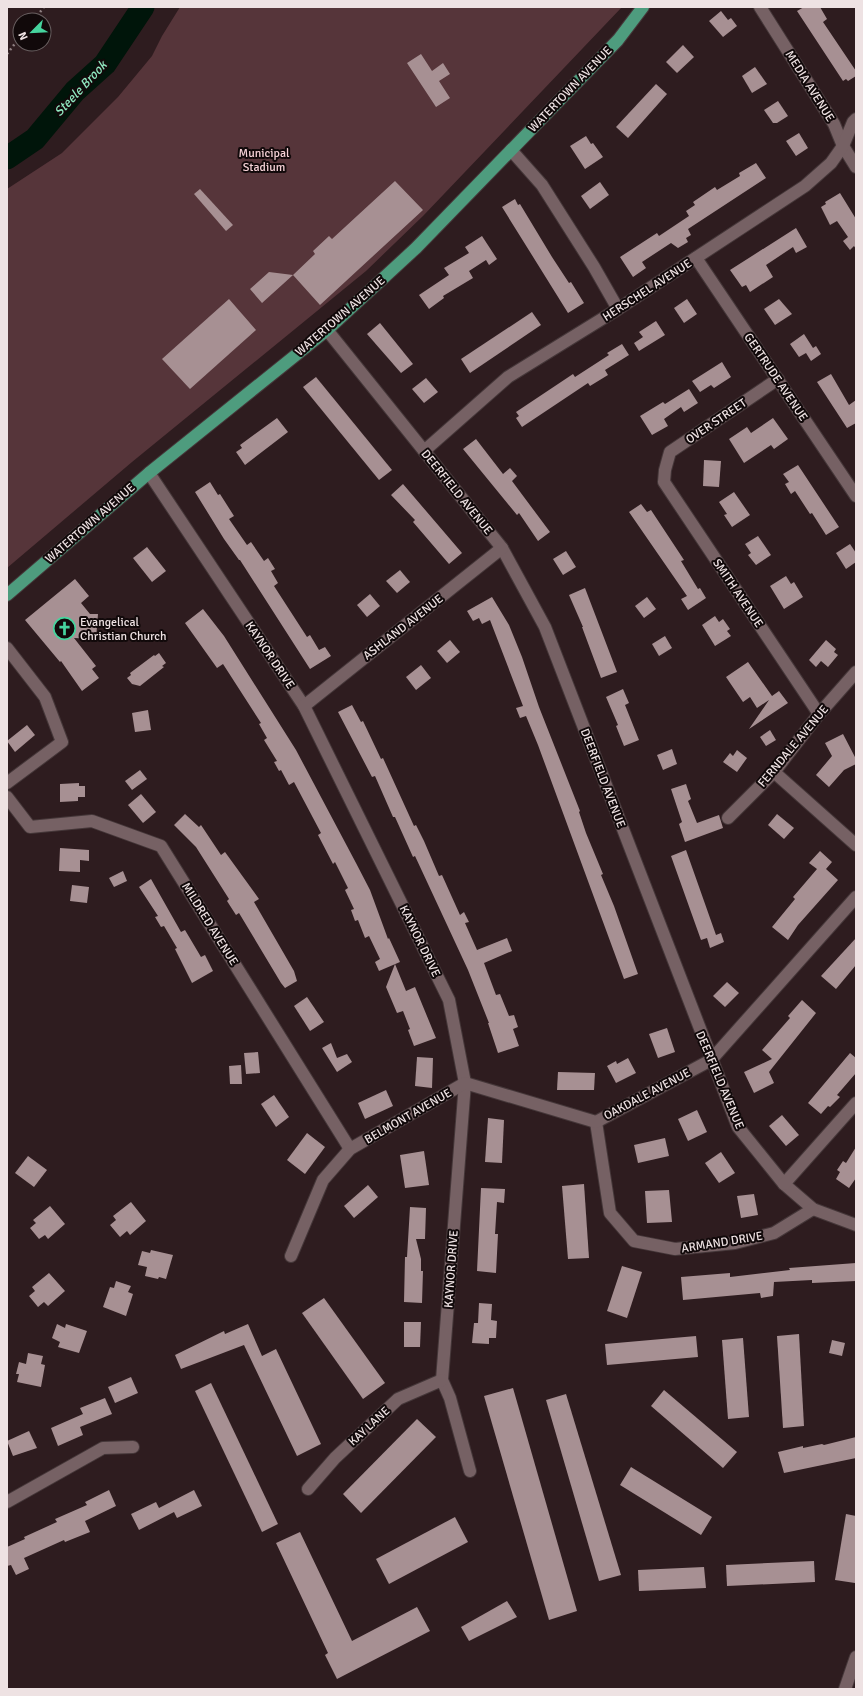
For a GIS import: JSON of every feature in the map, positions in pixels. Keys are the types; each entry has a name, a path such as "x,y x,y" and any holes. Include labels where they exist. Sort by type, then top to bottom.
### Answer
{"main road":[{"name":"WATERTOWN AVENUE","path":"7,595 149,472 327,330 416,248 618,40 643,7"}],"street":[{"name":"MEDIA AVENUE","path":"760,7 834,124 843,146 856,167"},
{"name":"HERSCHEL AVENUE","path":"424,451 508,377 618,309 805,186 832,163 843,146 853,122 856,119"},
{"path":"511,150 542,185 594,267 618,309"},
{"name":"GERTRUDE AVENUE","path":"696,258 856,496"},
{"name":"DEERFIELD AVENUE","path":"327,330 502,548 545,627 738,1127 784,1184 813,1209 856,1225"},
{"name":"OVER STREET","path":"664,470 670,452 778,380"},
{"name":"SMITH AVENUE","path":"664,470 664,482 819,714"},
{"name":"KAYNOR DRIVE","path":"149,472 304,706 449,1000 465,1083 442,1380 450,1398 470,1470"},
{"name":"ASHLAND AVENUE","path":"304,706 502,548"},
{"path":"7,648 45,696 62,742 7,783"},
{"name":"FERNDALE AVENUE","path":"728,818 774,772 819,714 856,672"},
{"path":"774,772 856,845"},
{"name":"MILDRED AVENUE","path":"7,797 30,827 92,821 160,846 350,1149"},
{"name":"OAKDALE AVENUE","path":"465,1083 596,1122 711,1060 856,897"},
{"name":"BELMONT AVENUE","path":"291,1256 323,1180 350,1149 465,1083"},
{"path":"784,1184 856,1103"},
{"name":"ARMAND DRIVE","path":"596,1122 610,1213 634,1241 675,1250 735,1243 774,1233 813,1209"},
{"name":"KAY LANE","path":"308,1490 335,1458 398,1399 442,1380"},
{"path":"7,1502 103,1448 133,1447"},
{"path":"845,1689 856,1657"}],"green space":[{"name":"Municipal Stadium","path":"180,7 622,7 423,216 366,271 132,462 7,568 7,189 62,153 118,97 152,56 162,36"}],"building":[{"path":"804,7 820,7 827,19 823,22 856,71 856,76 848,81 846,79 843,81 797,11"},
{"path":"721,11 728,20 731,18 737,26 723,37 709,21"},
{"path":"683,45 694,57 677,73 666,62"},
{"path":"421,54 432,71 443,63 450,74 439,81 450,98 436,107 407,63"},
{"path":"755,67 767,84 752,93 742,76"},
{"path":"656,84 667,94 628,138 616,127"},
{"path":"778,101 788,116 777,123 773,123 764,110"},
{"path":"799,133 808,148 796,156 786,141"},
{"path":"586,136 603,157 585,169 570,146"},
{"path":"756,163 766,178 688,229 691,235 686,238 688,242 678,248 671,243 642,262 646,268 633,277 620,257 657,233 659,236 689,216 686,211 695,205 693,202 715,187 717,190 740,176 739,173"},
{"path":"395,181 423,210 320,305 293,275 315,254 313,251 329,236 332,239"},
{"path":"600,182 609,195 590,209 581,196"},
{"path":"200,189 233,225 226,231 194,194"},
{"path":"840,193 856,219 856,249 854,246 850,250 843,241 848,237 837,221 830,225 821,207 826,204 825,202"},
{"path":"515,199 518,205 520,204 569,283 571,282 584,303 568,313 502,207"},
{"path":"796,228 807,247 796,253 793,247 766,265 773,277 750,292 746,285 742,287 730,270"},
{"path":"482,236 497,259 489,265 486,260 469,271 473,278 443,296 444,298 429,309 419,295 449,275 444,268 469,253 465,247"},
{"path":"269,272 293,275 262,303 250,289"},
{"path":"229,299 256,330 190,389 162,359"},
{"path":"687,299 697,314 684,323 674,308"},
{"path":"779,299 792,314 775,325 764,309"},
{"path":"532,312 541,325 470,373 461,359"},
{"path":"656,321 665,335 639,351 634,343 643,337 639,332"},
{"path":"380,323 413,364 401,373 367,334"},
{"path":"804,334 813,348 816,346 821,354 811,361 806,353 799,357 790,344"},
{"path":"622,344 629,355 605,370 608,375 590,386 588,383 522,427 516,418 519,416 516,412 573,374 575,377 609,355 607,353"},
{"path":"722,362 731,377 714,388 711,385 700,392 692,381"},
{"path":"831,374 849,405 856,400 856,423 847,428 817,382"},
{"path":"316,377 392,470 379,480 303,387"},
{"path":"426,378 438,392 424,403 412,389"},
{"path":"689,389 698,403 684,412 681,407 664,419 668,426 652,435 640,416 663,402 665,404"},
{"path":"277,418 288,432 245,465 236,452 242,448 240,445"},
{"path":"773,418 788,439 774,449 771,445 744,463 729,439 747,427 751,433"},
{"path":"476,439 503,474 510,468 517,476 512,481 550,532 538,541 519,513 517,515 463,449"},
{"path":"704,460 721,461 719,487 703,486"},
{"path":"798,465 839,527 826,535 812,513 810,514 795,491 791,494 785,484 789,482 783,474"},
{"path":"210,482 218,495 220,494 234,516 229,519 247,545 251,542 264,561 268,558 275,569 271,571 278,583 274,586 307,637 310,635 319,650 325,647 331,656 310,669 240,560 224,539 195,492"},
{"path":"403,484 462,553 449,564 413,522 415,520 391,495"},
{"path":"734,492 750,515 732,527 724,515 727,514 719,502"},
{"path":"641,504 647,512 651,510 684,560 681,561 698,589 700,588 706,598 688,610 681,599 687,596 629,512"},
{"path":"758,536 771,555 756,565 748,555 751,553 745,544"},
{"path":"850,544 856,553 856,562 846,569 836,553"},
{"path":"147,547 166,571 152,582 133,558"},
{"path":"566,551 576,567 563,575 553,559"},
{"path":"400,570 410,582 397,593 386,581"},
{"path":"786,576 791,584 794,582 803,597 784,609 770,586"},
{"name":"Evangelical Christian Church","path":"75,579 89,596 81,603 90,614 98,614 96,639 74,638 96,666 92,669 99,678 82,691 61,661 60,662 25,620"},
{"path":"585,588 617,672 601,678 583,627 569,595"},
{"path":"370,594 380,606 367,617 357,605"},
{"path":"492,597 509,625 522,657 539,707 580,811 579,812 586,833 603,874 601,875 614,906 638,974 624,979 538,745 526,716 520,718 516,708 523,706 490,620 482,624 479,618 473,621 467,611"},
{"path":"647,597 656,609 644,618 635,606"},
{"path":"203,609 224,636 296,750 370,890 388,939 389,938 400,962 379,971 375,962 380,959 369,936 365,938 358,920 355,921 351,910 354,909 345,890 348,888 335,862 333,864 318,835 321,833 294,782 289,785 281,770 279,771 274,762 277,761 264,740 267,738 259,724 261,723 223,664 217,668 185,623"},
{"path":"715,616 719,622 723,619 730,629 727,631 731,636 715,646 702,625"},
{"path":"665,636 672,648 659,656 652,644"},
{"path":"450,640 460,652 447,663 437,651"},
{"path":"826,640 836,649 834,652 838,655 828,667 821,661 816,667 809,660"},
{"path":"159,653 166,663 162,666 164,667 140,686 132,684 127,678 131,675 130,673"},
{"path":"748,662 772,696 779,691 788,703 749,729 769,700 757,708 750,697 743,702 726,677"},
{"path":"421,665 431,678 416,690 406,677"},
{"path":"623,689 629,703 625,705 639,740 624,746 616,726 618,725 606,697"},
{"path":"352,705 361,722 363,721 381,759 383,758 414,826 416,825 424,841 439,876 442,875 460,915 464,912 469,922 465,923 477,950 507,938 512,951 484,963 496,995 500,994 509,1016 514,1015 518,1027 513,1029 519,1046 498,1053 489,1023 468,970 415,856 413,857 395,817 393,817 375,776 372,777 338,712"},
{"path":"148,710 151,730 135,732 132,713"},
{"path":"27,725 35,735 15,752 7,741"},
{"path":"770,730 776,740 766,746 760,737"},
{"path":"843,734 856,759 856,764 844,770 829,787 816,775 832,756 825,743"},
{"path":"672,749 677,764 663,770 657,755"},
{"path":"737,750 747,758 737,772 723,762 730,753 733,756"},
{"path":"140,770 147,779 132,790 125,781"},
{"path":"79,783 79,786 85,786 85,797 78,797 78,801 60,802 60,784"},
{"path":"686,784 691,799 688,801 697,823 719,815 723,828 685,842 679,824 682,822 671,789"},
{"path":"141,794 156,812 143,823 128,805"},
{"path":"185,814 199,827 201,825 221,855 225,852 259,899 254,902 294,971 297,981 285,988 281,983 239,913 236,915 227,901 229,899 196,847 174,825"},
{"path":"777,814 794,828 784,839 768,825"},
{"path":"60,848 89,850 89,861 80,860 80,872 59,871"},
{"path":"686,850 716,935 721,933 724,942 710,948 707,938 701,940 671,856"},
{"path":"820,851 832,862 826,869 838,880 798,925 788,940 772,927 795,899 793,897 817,869 809,863"},
{"path":"123,871 127,881 114,887 109,878"},
{"path":"151,879 181,932 185,930 201,957 205,955 213,971 192,983 175,949 177,948 164,926 161,927 155,917 158,916 139,887"},
{"path":"72,885 89,887 87,903 70,901"},
{"path":"856,938 856,965 836,989 821,976"},
{"path":"395,964 406,991 415,987 436,1038 414,1046 408,1030 410,1029 403,1011 397,1013 386,987"},
{"path":"727,982 739,993 725,1007 713,996"},
{"path":"307,997 324,1022 310,1031 294,1006"},
{"path":"802,1000 816,1013 769,1072 774,1083 754,1093 744,1072 772,1059 762,1050 790,1018 788,1016"},
{"path":"667,1028 675,1052 658,1058 649,1034"},
{"path":"331,1043 337,1058 347,1054 352,1062 337,1072 322,1048"},
{"path":"258,1052 260,1073 246,1074 244,1053"},
{"path":"850,1053 856,1058 856,1073 837,1095 840,1097 830,1107 828,1106 821,1114 808,1103"},
{"path":"417,1057 433,1058 432,1088 415,1086"},
{"path":"628,1058 636,1073 616,1083 607,1066 616,1061 617,1064"},
{"path":"241,1065 242,1084 230,1084 229,1066"},
{"path":"558,1072 595,1073 594,1090 557,1090"},
{"path":"386,1090 393,1106 365,1119 358,1103"},
{"path":"274,1095 289,1117 276,1127 261,1104"},
{"path":"697,1110 707,1132 688,1141 678,1119"},
{"path":"782,1115 799,1135 786,1146 769,1126"},
{"path":"488,1118 504,1120 502,1163 485,1162"},
{"path":"307,1133 325,1147 305,1174 287,1160"},
{"path":"665,1138 669,1156 638,1163 634,1145"},
{"path":"856,1147 856,1178 849,1188 836,1179 840,1172 837,1170 843,1161 846,1163"},
{"path":"424,1151 429,1185 405,1188 400,1155"},
{"path":"721,1152 735,1173 719,1183 705,1163"},
{"path":"28,1156 47,1170 34,1187 15,1173"},
{"path":"584,1184 589,1258 568,1259 562,1186"},
{"path":"368,1185 378,1197 354,1218 344,1206"},
{"path":"481,1188 505,1189 504,1203 497,1202 495,1234 498,1234 496,1273 477,1271"},
{"path":"669,1190 672,1222 647,1223 645,1191"},
{"path":"754,1194 758,1215 741,1218 737,1196"},
{"path":"131,1202 146,1221 130,1235 127,1231 120,1237 110,1225 116,1220 113,1216"},
{"path":"50,1206 65,1224 48,1239 45,1235 39,1239 30,1228 36,1223 33,1220"},
{"path":"410,1207 426,1208 425,1239 416,1239 421,1259 421,1271 423,1271 422,1303 404,1302 405,1257 407,1257"},
{"path":"151,1250 173,1255 166,1279 145,1276 147,1267 138,1265 142,1251 150,1253"},
{"path":"856,1263 856,1281 812,1283 812,1280 774,1282 773,1296 761,1298 760,1293 683,1300 681,1277 730,1273 730,1277 790,1270 789,1268"},
{"path":"622,1266 642,1272 627,1318 607,1311"},
{"path":"49,1273 65,1291 48,1306 44,1302 38,1307 29,1296 35,1291 32,1287"},
{"path":"116,1281 131,1286 128,1292 133,1294 126,1316 103,1307 110,1287 114,1288"},
{"path":"324,1298 385,1383 363,1399 302,1313"},
{"path":"479,1303 492,1304 491,1320 497,1321 496,1338 489,1338 489,1344 472,1343 474,1323 478,1323"},
{"path":"404,1322 421,1322 420,1347 404,1347"},
{"path":"57,1324 65,1328 66,1324 87,1331 79,1353 58,1347 60,1342 52,1338"},
{"path":"248,1324 262,1356 276,1349 321,1444 297,1456 244,1345 181,1369 175,1355 224,1331 225,1334"},
{"path":"799,1334 804,1426 783,1428 777,1336"},
{"path":"696,1336 698,1357 607,1365 605,1344"},
{"path":"743,1338 749,1417 728,1419 722,1340"},
{"path":"832,1340 845,1343 842,1356 829,1353"},
{"path":"28,1353 43,1356 41,1364 45,1365 41,1387 17,1382 19,1374 16,1374 19,1362 26,1364"},
{"path":"131,1377 138,1393 115,1403 108,1387"},
{"path":"211,1383 278,1524 262,1532 195,1391"},
{"path":"513,1388 577,1611 549,1620 484,1396"},
{"path":"664,1390 737,1452 723,1468 651,1406"},
{"path":"566,1394 621,1575 599,1581 546,1400"},
{"path":"105,1398 112,1414 80,1427 83,1435 58,1446 51,1428 83,1414 80,1408"},
{"path":"417,1419 436,1437 361,1513 343,1494"},
{"path":"29,1431 37,1448 13,1456 7,1441"},
{"path":"856,1437 856,1458 784,1473 778,1452 803,1446 803,1448 822,1444 824,1445"},
{"path":"631,1467 712,1517 701,1535 620,1485"},
{"path":"109,1490 116,1506 85,1521 90,1532 65,1542 64,1540 24,1558 29,1569 16,1575 11,1565 7,1566 7,1547 25,1539 24,1537 57,1522 55,1519 87,1505 85,1502"},
{"path":"194,1490 202,1506 177,1518 174,1512 139,1530 131,1514 156,1502 159,1508"},
{"path":"846,1514 856,1516 855,1583 835,1580"},
{"path":"455,1517 468,1542 389,1584 376,1559"},
{"path":"300,1532 352,1641 417,1607 430,1631 337,1679 325,1655 328,1653 276,1543"},
{"path":"814,1561 815,1582 727,1586 726,1565"},
{"path":"704,1567 706,1588 639,1591 638,1570"},
{"path":"507,1601 517,1617 469,1641 461,1627"}],"waterway":[{"name":"Steele Brook","path":"7,158 35,139 75,91 105,64 143,7"}],"place":[{"name":"Evangelical Christian Church","path":"65,629"}]}
